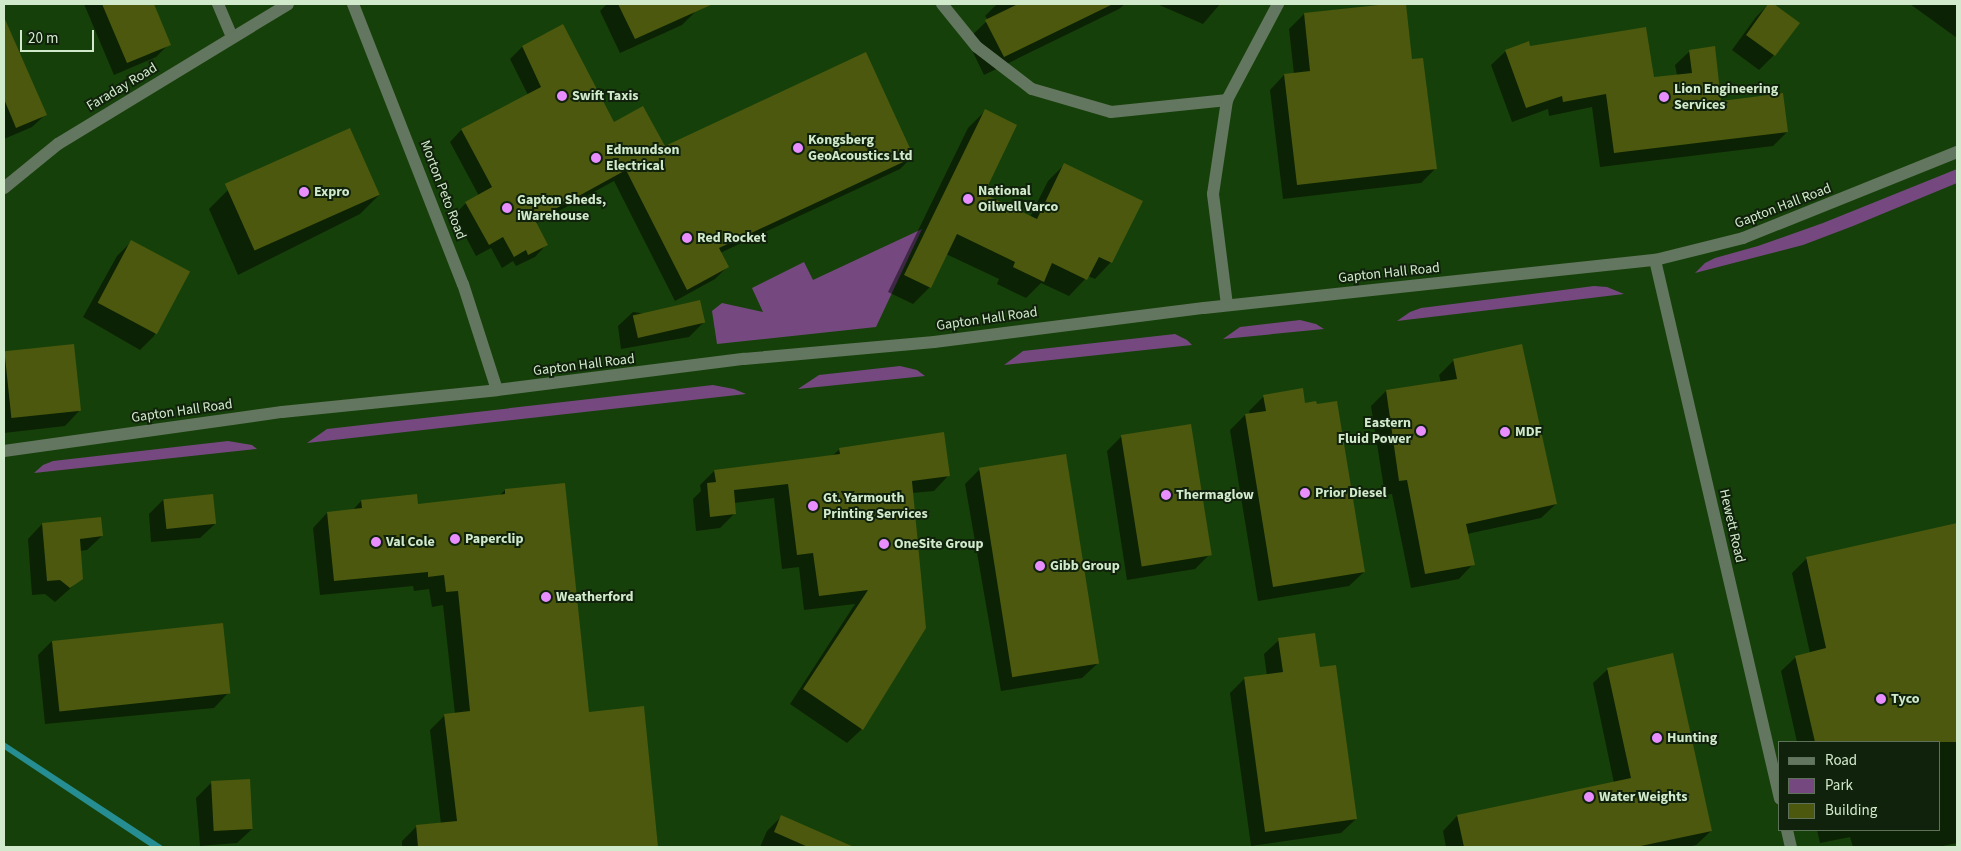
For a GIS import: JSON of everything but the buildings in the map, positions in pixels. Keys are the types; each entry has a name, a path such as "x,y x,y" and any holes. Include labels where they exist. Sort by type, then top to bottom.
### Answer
{"street":[{"path":"218,4 232,37"},
{"name":"Faraday Road","path":"4,188 58,144 288,4"},
{"name":"Morton Peto Road","path":"353,4 464,284 497,390"},
{"path":"942,4 976,47 1032,89 1112,112 1228,100"},
{"path":"1227,305 1213,194 1228,100 1278,4"},
{"name":"Gapton Hall Road","path":"4,451 268,413 497,390 744,359 934,342 1227,305 1656,260 1743,238 1957,152"},
{"name":"Hewett Road","path":"1656,260 1778,790"},
{"path":"1787,831 1791,847"}],"green space":[{"path":"1957,169 1957,183 1853,226 1803,245 1695,273 1705,263 1715,258 1758,246 1823,223"},
{"path":"922,229 876,327 717,344 712,311 722,303 763,312 752,288 804,262 813,280"},
{"path":"1594,286 1607,287 1624,294 1397,321 1410,312 1421,308"},
{"path":"1300,320 1316,324 1324,329 1223,339 1240,327"},
{"path":"1175,334 1192,345 1004,365 1023,351"},
{"path":"900,366 917,370 925,376 798,389 819,375"},
{"path":"713,385 734,389 746,394 307,443 327,429"},
{"path":"228,441 252,445 257,449 34,473 43,465 53,461"}],"water":[{"path":"4,742 164,847 151,847 4,749"}],"place":[{"name":"Swift Taxis","path":"562,96"},
{"name":"Lion Engineering Services","path":"1664,97"},
{"name":"Kongsberg GeoAcoustics Ltd","path":"798,148"},
{"name":"Edmundson Electrical","path":"596,158"},
{"name":"Expro","path":"304,192"},
{"name":"National Oilwell Varco","path":"968,199"},
{"name":"Gapton Sheds, iWarehouse","path":"507,208"},
{"name":"Red Rocket","path":"687,238"},
{"name":"Eastern Fluid Power","path":"1421,431"},
{"name":"MDF","path":"1505,432"},
{"name":"Prior Diesel","path":"1305,493"},
{"name":"Thermaglow","path":"1166,495"},
{"name":"Gt. Yarmouth Printing Services","path":"813,506"},
{"name":"Paperclip","path":"455,539"},
{"name":"Val Cole","path":"376,542"},
{"name":"OneSite Group","path":"884,544"},
{"name":"Gibb Group","path":"1040,566"},
{"name":"Weatherford","path":"546,597"},
{"name":"Tyco","path":"1881,699"},
{"name":"Hunting","path":"1657,738"},
{"name":"Water Weights","path":"1589,797"}]}
